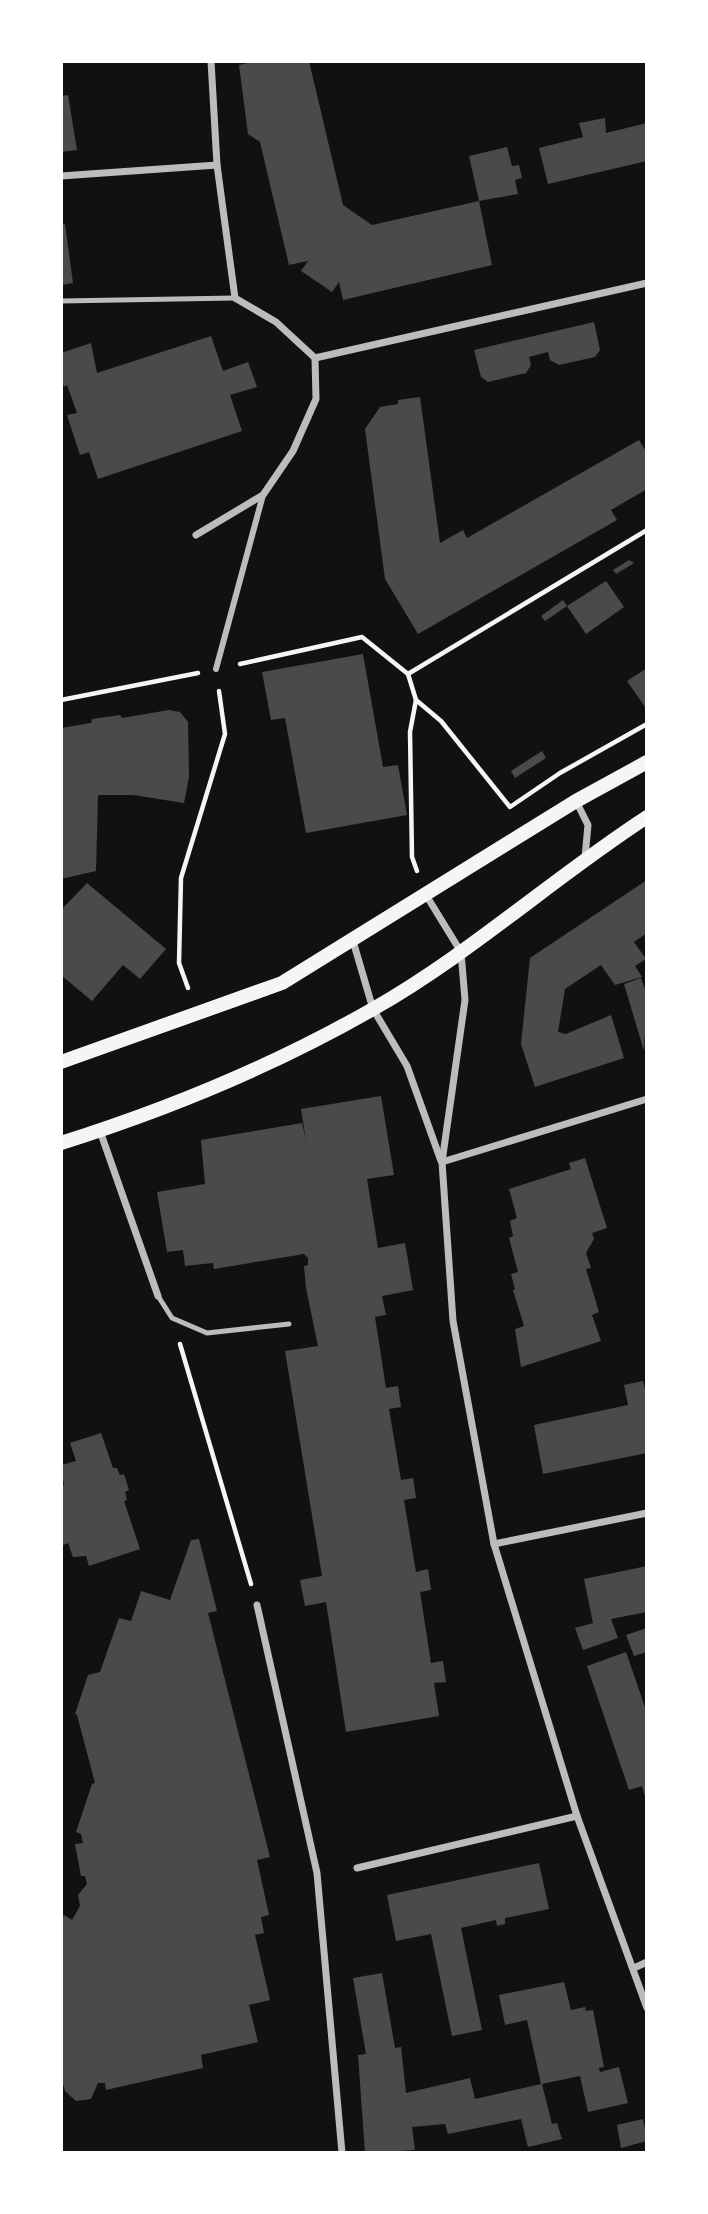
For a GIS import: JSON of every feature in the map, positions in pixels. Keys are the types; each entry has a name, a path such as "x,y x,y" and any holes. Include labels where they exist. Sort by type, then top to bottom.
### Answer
{"main road":[{"path":"61,1062 282,983 576,801 647,762"},
{"path":"61,1143 209,1091 373,1009 461,952 585,857 647,817"}],"street":[{"path":"211,61 217,165 235,298 276,322 315,358 316,399 293,451 263,495 216,669"},
{"path":"61,176 217,165"},
{"path":"315,358 647,283"},
{"path":"196,535 263,495"},
{"path":"576,801 588,825 585,857"},
{"path":"426,895 461,952 465,1000 442,1161 453,1321 494,1544 577,1816 647,2008"},
{"path":"353,941 373,1009 407,1066 442,1161"},
{"path":"442,1161 647,1099"},
{"path":"100,1131 158,1296"},
{"path":"494,1544 647,1513"},
{"path":"257,1605 317,1873 342,2153"},
{"path":"357,1868 577,1816"},
{"path":"634,1968 647,1962"}],"lane":[{"path":"61,301 235,298"},
{"path":"158,1296 172,1318 207,1333 289,1324"}],"path":[{"path":"408,674 647,530"},
{"path":"61,700 362,637 408,674 416,700 410,732 412,857 426,895"},
{"path":"198,1015 179,963 181,878 225,734 216,669"},
{"path":"416,700 442,721 510,807 560,773 647,724"},
{"path":"172,1318 257,1605"}],"building":[{"path":"257,61 309,61 343,205 372,225 479,201 492,265 343,300 339,282 332,292 301,271 308,261 289,265 260,142 248,134 239,65"},
{"path":"68,95 77,150 61,152 61,96"},
{"path":"605,118 606,133 647,123 647,161 548,184 539,148 583,137 579,123"},
{"path":"507,147 512,166 519,165 522,178 515,180 518,194 479,201 469,156"},
{"path":"65,224 73,283 61,285 61,225"},
{"path":"594,322 600,350 595,357 559,365 550,360 548,352 529,357 531,365 526,373 488,382 481,377 474,350"},
{"path":"211,336 223,371 248,362 257,387 230,395 242,431 98,479 89,452 80,455 67,415 77,413 67,385 64,387 61,379 61,353 91,343 97,373"},
{"path":"420,397 440,543 463,530 467,538 639,440 647,453 647,489 611,510 617,520 418,634 385,579 365,429 380,407 398,404 398,400"},
{"path":"629,560 634,563 616,574 613,570"},
{"path":"606,581 624,607 586,634 567,606"},
{"path":"563,600 567,606 545,621 541,616"},
{"path":"363,654 383,767 398,765 407,815 306,833 285,718 271,720 262,672"},
{"path":"647,668 647,706 645,707 627,681"},
{"path":"169,710 180,712 188,722 189,777 184,803 133,795 98,795 96,871 61,879 61,728 91,723 92,719 120,715 122,718"},
{"path":"542,751 546,758 515,778 511,771"},
{"path":"647,880 647,933 634,942 646,959 635,966 642,977 615,985 601,965 565,989 558,1032 566,1034 611,1015 624,1058 535,1087 521,1044 530,958"},
{"path":"87,883 166,949 140,979 123,965 92,1001 61,975 61,910"},
{"path":"641,978 647,995 644,1051 624,984"},
{"path":"381,1096 394,1175 367,1179 378,1248 405,1243 413,1290 382,1296 386,1315 375,1317 386,1388 398,1386 401,1407 389,1409 401,1480 413,1478 416,1498 404,1500 416,1572 428,1569 431,1590 420,1592 431,1663 443,1661 446,1682 434,1683 439,1716 346,1732 326,1602 305,1606 300,1580 322,1576 285,1351 318,1346 306,1288 304,1266 308,1265 308,1258 304,1254 214,1269 213,1263 185,1266 183,1250 167,1252 157,1192 205,1184 201,1140 302,1123 306,1141 301,1109"},
{"path":"585,1158 607,1228 592,1233 594,1239 586,1253 591,1268 586,1269 599,1312 592,1315 601,1341 521,1367 515,1329 524,1326 513,1290 515,1289 511,1274 518,1272 509,1238 513,1236 510,1221 517,1218 509,1189 571,1169 569,1163"},
{"path":"643,1381 647,1397 647,1453 543,1474 534,1425 628,1405 624,1385"},
{"path":"101,1433 113,1468 117,1468 120,1475 124,1474 129,1490 125,1492 127,1500 124,1501 140,1549 89,1566 86,1556 73,1557 68,1543 61,1546 61,1486 64,1485 61,1465 76,1461 70,1443"},
{"path":"199,1539 217,1611 208,1613 270,1857 257,1860 269,1915 261,1917 264,1933 255,1935 270,2000 249,2005 258,2042 201,2055 203,2068 106,2090 105,2083 98,2083 91,2099 76,2101 65,2091 61,2077 61,1919 64,1915 72,1920 80,1906 78,1895 87,1884 85,1876 81,1876 75,1844 83,1843 81,1834 76,1832 92,1784 95,1783 75,1714 88,1675 100,1672 119,1618 131,1621 141,1591 170,1600 191,1540"},
{"path":"647,1566 647,1612 611,1619 618,1638 583,1650 575,1628 593,1623 584,1579"},
{"path":"647,1628 647,1652 634,1656 626,1635"},
{"path":"626,1652 647,1713 646,1800 642,1786 629,1790 587,1666"},
{"path":"539,1863 549,1909 505,1918 505,1924 497,1926 496,1920 461,1928 482,2030 452,2036 431,1934 396,1941 387,1895"},
{"path":"382,1973 395,2048 401,2047 406,2093 470,2078 475,2099 541,2084 527,2020 505,2025 499,1995 564,1982 571,2010 585,2007 586,2011 593,2010 604,2067 599,2068 600,2072 619,2067 628,2103 588,2112 580,2076 542,2084 552,2124 557,2123 562,2139 528,2147 521,2119 448,2134 445,2124 412,2127 415,2150 365,2153 358,2055 366,2054 353,1978"},
{"path":"643,2119 647,2141 621,2148 617,2125"}]}
